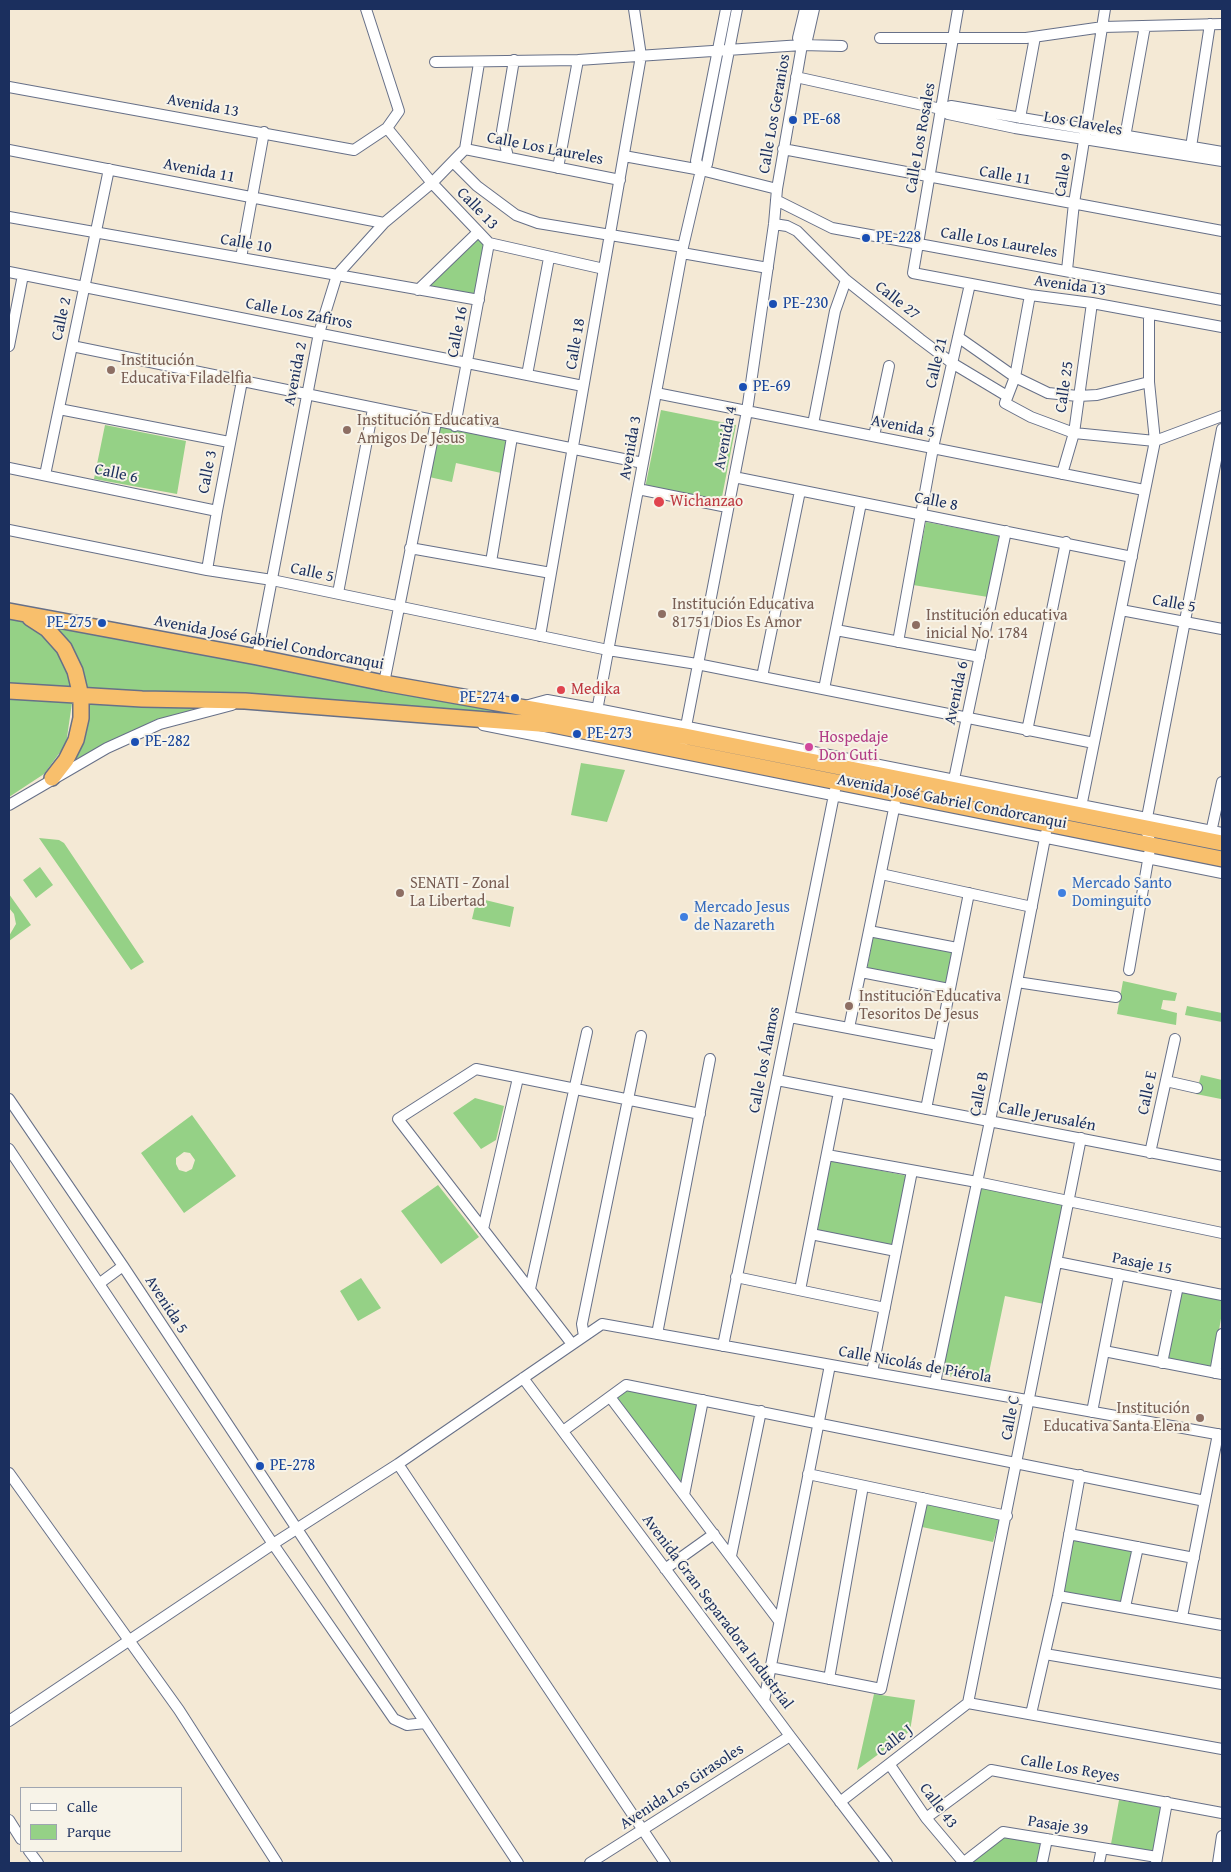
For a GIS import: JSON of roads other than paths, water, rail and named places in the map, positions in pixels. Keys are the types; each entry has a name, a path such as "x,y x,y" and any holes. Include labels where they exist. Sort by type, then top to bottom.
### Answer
{"highway":[{"name":"Avenida José Gabriel Condorcanqui","path":"9,611 258,657 384,684 522,706 952,790 1151,843 1222,859"},
{"path":"25,614 47,628 64,648 75,671 81,696 81,718 76,740 66,760 52,778"},
{"name":"Avenida José Gabriel Condorcanqui","path":"9,691 81,696 245,701 552,725 595,720"},
{"name":"Avenida José Gabriel Condorcanqui","path":"683,738 837,781 898,793 952,790"},
{"name":"Avenida José Gabriel Condorcanqui","path":"1050,816 1080,811 1216,837"}],"street":[{"path":"366,9 399,110 387,128"},
{"path":"634,9 641,56"},
{"name":"Avenida 3","path":"701,170 696,160 726,9"},
{"name":"Avenida 3","path":"595,720 682,250 701,170 707,164 737,9"},
{"name":"Calle Los Geranios","path":"802,45 798,38 805,9"},
{"name":"Calle Los Geranios","path":"777,189 802,45 807,40 814,9"},
{"name":"Calle Los Rosales","path":"914,273 958,9"},
{"name":"Calle 9","path":"1067,270 1074,203 1105,9"},
{"path":"1191,147 1210,24"},
{"path":"880,38 1035,37 1103,27 1222,24"},
{"path":"1125,137 1145,26"},
{"path":"1020,118 1035,37"},
{"path":"435,62 479,63 514,60 578,60 802,45 842,46"},
{"name":"Calle 18","path":"540,636 641,56"},
{"path":"508,158 502,131 514,60"},
{"path":"558,168 578,60"},
{"path":"465,148 479,63"},
{"name":"Los Claveles","path":"796,77 941,109 948,114 1085,134 1125,137 1222,152"},
{"name":"Avenida 13","path":"9,87 264,132 354,150 387,128"},
{"name":"Los Claveles","path":"941,109 951,106 1020,118 1085,134 1222,161"},
{"name":"Calle 13","path":"387,128 432,183 489,244 604,269"},
{"path":"241,258 264,132"},
{"name":"Calle Los Laureles","path":"465,148 620,180"},
{"name":"Avenida 2","path":"258,657 319,333 337,275 384,222 432,183 454,162 465,148"},
{"name":"Calle 11","path":"783,149 929,178 1222,231"},
{"name":"Avenida 11","path":"9,150 384,222"},
{"name":"Calle Los Laureles","path":"624,156 701,170 777,189"},
{"path":"454,162 477,186 516,215 538,223 610,234 768,268"},
{"name":"Calle 2","path":"45,475 109,169"},
{"name":"Avenida 4","path":"683,738 747,411 774,224 777,189"},
{"name":"Calle Los Laureles","path":"776,200 832,228 1222,300"},
{"name":"Calle 10","path":"9,217 479,300"},
{"name":"Calle 27","path":"774,224 787,226 797,231 846,280 952,363 1008,396 1005,403 1032,417 1074,433"},
{"path":"418,290 477,233"},
{"name":"Calle 16","path":"455,426 489,244"},
{"path":"527,375 549,258"},
{"name":"Calle Los Zafiros","path":"9,272 584,386"},
{"name":"Avenida 13","path":"914,273 1030,296 1092,304 1222,327"},
{"path":"9,346 23,275"},
{"path":"813,424 835,311 846,280"},
{"name":"Calle 21","path":"898,642 933,448 970,284"},
{"path":"1008,396 1015,377 1030,296"},
{"name":"Calle 25","path":"1062,474 1074,433 1092,304"},
{"path":"1080,811 1154,441 1149,382 1149,314"},
{"path":"958,337 1015,377 1048,393 1078,396 1097,394 1149,382"},
{"path":"72,346 643,464"},
{"path":"874,436 889,366"},
{"name":"Calle 3","path":"207,570 229,442 242,381"},
{"name":"Avenida 5","path":"656,393 1144,490"},
{"path":"59,409 229,442"},
{"path":"338,593 373,409"},
{"path":"1074,433 1154,441 1222,416"},
{"path":"384,684 398,605 436,422"},
{"path":"1129,970 1151,843 1146,823 1222,429"},
{"path":"491,562 512,437"},
{"name":"Calle 6","path":"9,468 217,510"},
{"name":"Calle 8","path":"734,477 1066,542 1132,557"},
{"path":"638,489 727,507"},
{"path":"762,677 800,491"},
{"path":"824,689 861,503"},
{"name":"Calle 5","path":"9,530 207,570 272,580 398,605 608,650 698,664 1094,743"},
{"name":"Avenida 6","path":"952,790 1006,531"},
{"path":"1027,731 1066,542"},
{"path":"410,548 551,573"},
{"name":"Calle 5","path":"1121,610 1222,629"},
{"path":"836,630 980,657"},
{"path":"9,805 52,778 107,748 160,724 245,701"},
{"name":"Avenida José Gabriel Condorcanqui","path":"441,715 530,736 1222,873"},
{"name":"Avenida José Gabriel Condorcanqui","path":"595,720 683,738"},
{"name":"Calle los Álamos","path":"722,1346 837,781"},
{"path":"1216,837 1222,782"},
{"name":"Avenida José Gabriel Condorcanqui","path":"952,790 1080,811"},
{"path":"849,1028 898,793"},
{"name":"Calle B","path":"935,1384 990,1121 1050,816"},
{"path":"881,874 1032,907"},
{"path":"926,1109 968,893"},
{"path":"869,931 958,948"},
{"path":"861,972 949,989"},
{"path":"1017,982 1116,998"},
{"path":"790,1017 938,1045"},
{"path":"530,1289 587,1032"},
{"path":"9,1721 272,1544 398,1464 584,1336 582,1324 641,1036"},
{"name":"Calle E","path":"1150,1153 1175,1039"},
{"path":"657,1334 710,1059"},
{"path":"572,1344 398,1119 476,1069 627,1101 700,1114"},
{"path":"483,1229 518,1078"},
{"name":"Calle Jerusalén","path":"777,1080 1222,1166"},
{"path":"1166,1082 1197,1088"},
{"path":"800,1290 839,1092"},
{"name":"Avenida 5","path":"9,1099 123,1266 518,1863"},
{"name":"Calle C","path":"968,1703 1018,1462 1081,1138"},
{"path":"9,1149 272,1544 394,1719 407,1725 425,1723"},
{"path":"827,1155 912,1172 977,1182 1222,1232"},
{"path":"872,1372 912,1172"},
{"path":"811,1234 896,1251"},
{"name":"Pasaje 15","path":"1057,1262 1222,1295"},
{"path":"100,1283 123,1266"},
{"path":"1092,1412 1119,1274"},
{"path":"736,1277 885,1308"},
{"path":"1162,1363 1178,1286"},
{"name":"Calle Nicolás de Piérola","path":"584,1336 602,1324 1220,1434"},
{"path":"1104,1351 1219,1374 1222,1334"},
{"path":"764,1701 830,1365"},
{"name":"Avenida Gran Separadora Industrial","path":"524,1378 790,1736 888,1863"},
{"path":"564,1432 626,1385 819,1422 1205,1501"},
{"path":"610,1397 779,1621"},
{"path":"684,1495 703,1400"},
{"path":"731,1556 761,1411"},
{"path":"1182,1617 1220,1434"},
{"path":"398,1464 665,1863"},
{"path":"9,1473 179,1710 277,1863"},
{"path":"808,1474 1006,1516"},
{"path":"1031,1714 1058,1596 1080,1475"},
{"path":"829,1679 863,1486"},
{"path":"770,1667 881,1689 923,1498"},
{"path":"665,1568 714,1534"},
{"path":"1069,1534 1194,1558"},
{"path":"1125,1607 1138,1547"},
{"path":"1058,1596 1222,1625"},
{"path":"1045,1654 1222,1684"},
{"path":"968,1703 1222,1749"},
{"name":"Calle J","path":"840,1802 968,1703"},
{"name":"Avenida Los Girasoles","path":"590,1863 790,1736"},
{"name":"Calle 43","path":"890,1765 926,1818 964,1863"},
{"name":"Calle Los Reyes","path":"926,1818 991,1770 1222,1813"},
{"path":"1157,1860 1168,1802"},
{"path":"9,1820 20,1836"},
{"name":"Pasaje 39","path":"964,1863 1003,1832 1102,1848 1157,1860"},
{"path":"1218,1863 1222,1836"},
{"path":"1042,1863 1047,1839"},
{"path":"1099,1863 1102,1848"},
{"path":"30,1852 38,1863"}],"place":[{"name":"PE-68","path":"793,120"},
{"name":"PE-228","path":"866,238"},
{"name":"PE-230","path":"773,304"},
{"name":"Institución Educativa Filadelfia","path":"111,370"},
{"name":"PE-69","path":"743,387"},
{"name":"Institución Educativa Amigos De Jesus","path":"347,430"},
{"name":"Wichanzao","path":"659,502"},
{"name":"Institución Educativa 81751 Dios Es Amor","path":"662,614"},
{"name":"PE-275","path":"102,623"},
{"name":"Institución educativa inicial No. 1784","path":"916,625"},
{"name":"Medika","path":"561,690"},
{"name":"PE-274","path":"515,698"},
{"name":"PE-273","path":"577,734"},
{"name":"PE-282","path":"135,742"},
{"name":"Hospedaje Don Guti","path":"809,747"},
{"name":"SENATI - Zonal La Libertad","path":"400,893"},
{"name":"Mercado Santo Dominguito","path":"1062,893"},
{"name":"Mercado Jesus de Nazareth","path":"684,917"},
{"name":"Institución Educativa Tesoritos De Jesus","path":"849,1006"},
{"name":"Institución Educativa Santa Elena","path":"1200,1418"},
{"name":"PE-278","path":"260,1466"}]}
